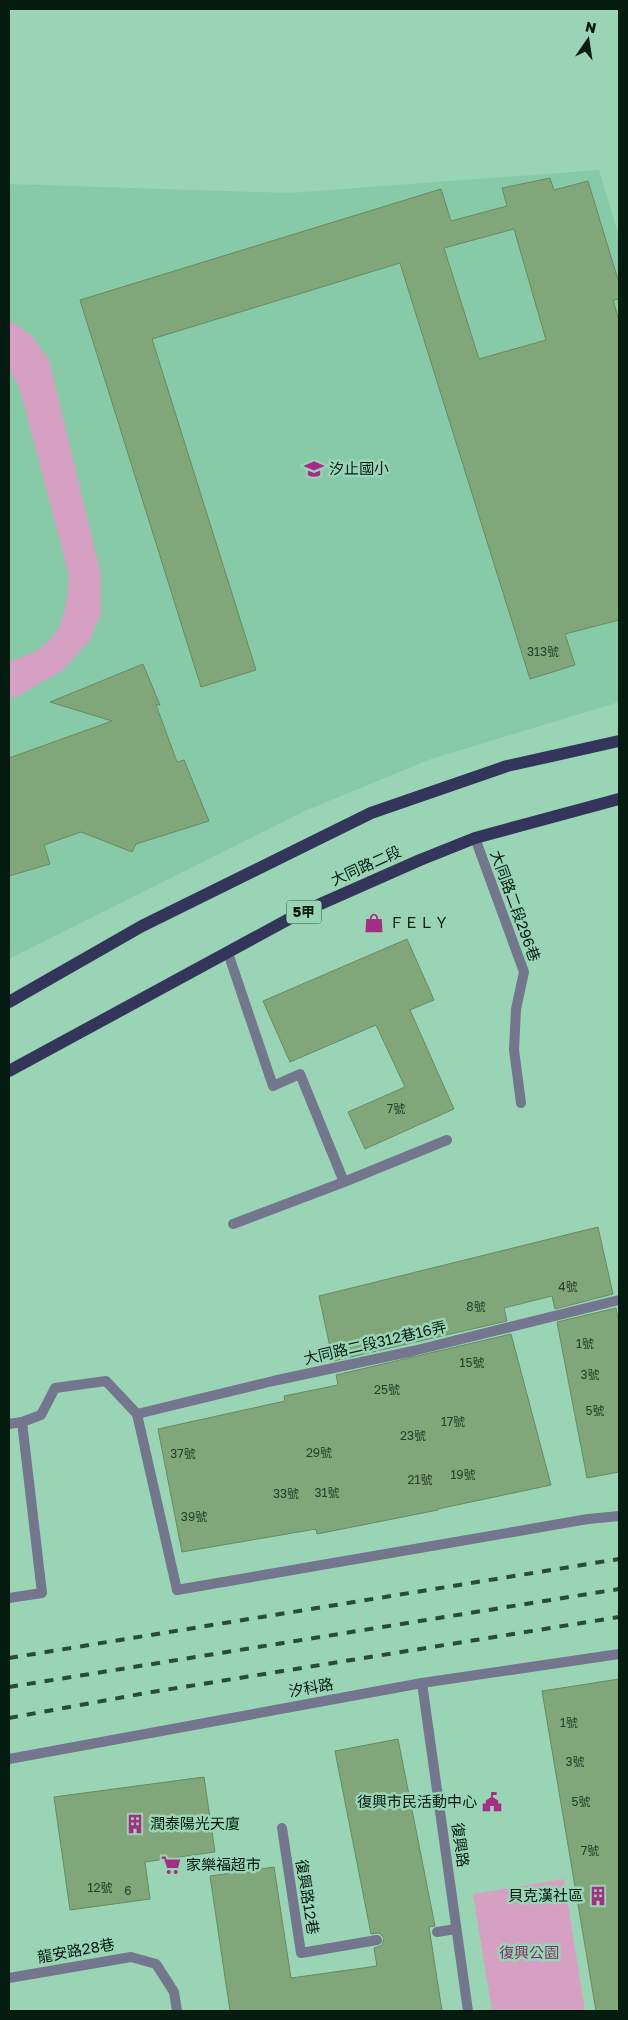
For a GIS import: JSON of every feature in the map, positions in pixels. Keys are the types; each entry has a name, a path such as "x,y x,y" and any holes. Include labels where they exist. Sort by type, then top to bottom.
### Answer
{"main road":[{"path":"9,1002 142,926 372,813 507,766 619,741"},
{"name":"大同路二段","path":"9,1071 300,914 420,860 475,838 619,799"}],"street":[{"name":"大同路二段296巷","path":"475,838 524,972 516,1008 514,1050 521,1103"},
{"path":"228,953 273,1086 300,1074 344,1182"},
{"path":"233,1224 447,1140"},
{"name":"大同路二段312巷16弄","path":"137,1414 273,1381 413,1351 619,1300"},
{"path":"9,1424 22,1422 41,1415 55,1388 106,1381 137,1414 177,1590 588,1519 619,1516"},
{"path":"9,1598 42,1593 22,1422"},
{"name":"汐科路","path":"9,1759 422,1683 619,1654"},
{"name":"復興路","path":"422,1683 468,2011"},
{"name":"復興路12巷","path":"282,1828 301,1953 378,1940"},
{"path":"436,1932 456,1929"},
{"name":"龍安路28巷","path":"9,1978 131,1957 156,1964 174,1992 177,2011"}],"shaded area":[{"name":"汐止國小","path":"599,170 619,236 619,702 431,759 307,810 9,959 9,184 290,193"}],"green space":[{"path":"9,320 30,334 49,359 101,575 101,614 89,641 63,670 16,697 9,698 9,662 37,650 54,635 63,617 69,575 19,386 9,370"},
{"name":"復興公園","path":"564,1879 585,2011 492,2011 473,1894"}],"building":[{"path":"550,178 554,190 588,181 619,283 619,299 613,300 619,321 619,620 565,634 575,665 530,679 400,263 152,339 256,670 201,687 80,300 441,189 451,221 507,206 502,188","holes":["514,229 546,340 479,359 444,248"]},
{"path":"143,664 160,705 156,705 177,762 184,760 209,821 136,844 132,852 81,832 44,845 50,864 9,876 9,758 112,721 50,702"},
{"path":"407,939 434,1000 410,1010 454,1109 365,1149 348,1112 405,1087 376,1025 290,1062 263,1001"},
{"path":"598,1227 613,1294 555,1309 552,1296 504,1308 507,1321 333,1361 319,1296"},
{"path":"616,1308 619,1324 619,1472 587,1478 557,1322"},
{"path":"511,1334 551,1485 317,1534 316,1529 182,1552 158,1429 285,1401 284,1396 338,1385 336,1375"},
{"name":"貝克漢社區","path":"619,1679 619,2011 596,2011 542,1691"},
{"path":"398,1739 435,1926 429,1927 442,2011 230,2011 210,1876 274,1867 291,1978 377,1966 374,1948 382,1945 384,1938 379,1933 371,1934 335,1751"},
{"name":"潤泰陽光天廈","path":"204,1777 215,1852 145,1862 150,1899 70,1910 54,1797"}],"railway":[{"path":"9,1658 619,1559"},
{"path":"9,1687 619,1589"},
{"path":"9,1718 146,1693 619,1617"}],"place":[{"name":"汐止國小","path":"314,469"},
{"name":"ＦＥＬＹ","path":"374,923"},
{"name":"復興市民活動中心","path":"492,1802"},
{"name":"潤泰陽光天廈","path":"135,1824"},
{"name":"家樂福超市","path":"171,1865"},
{"name":"貝克漢社區","path":"598,1896"}]}
